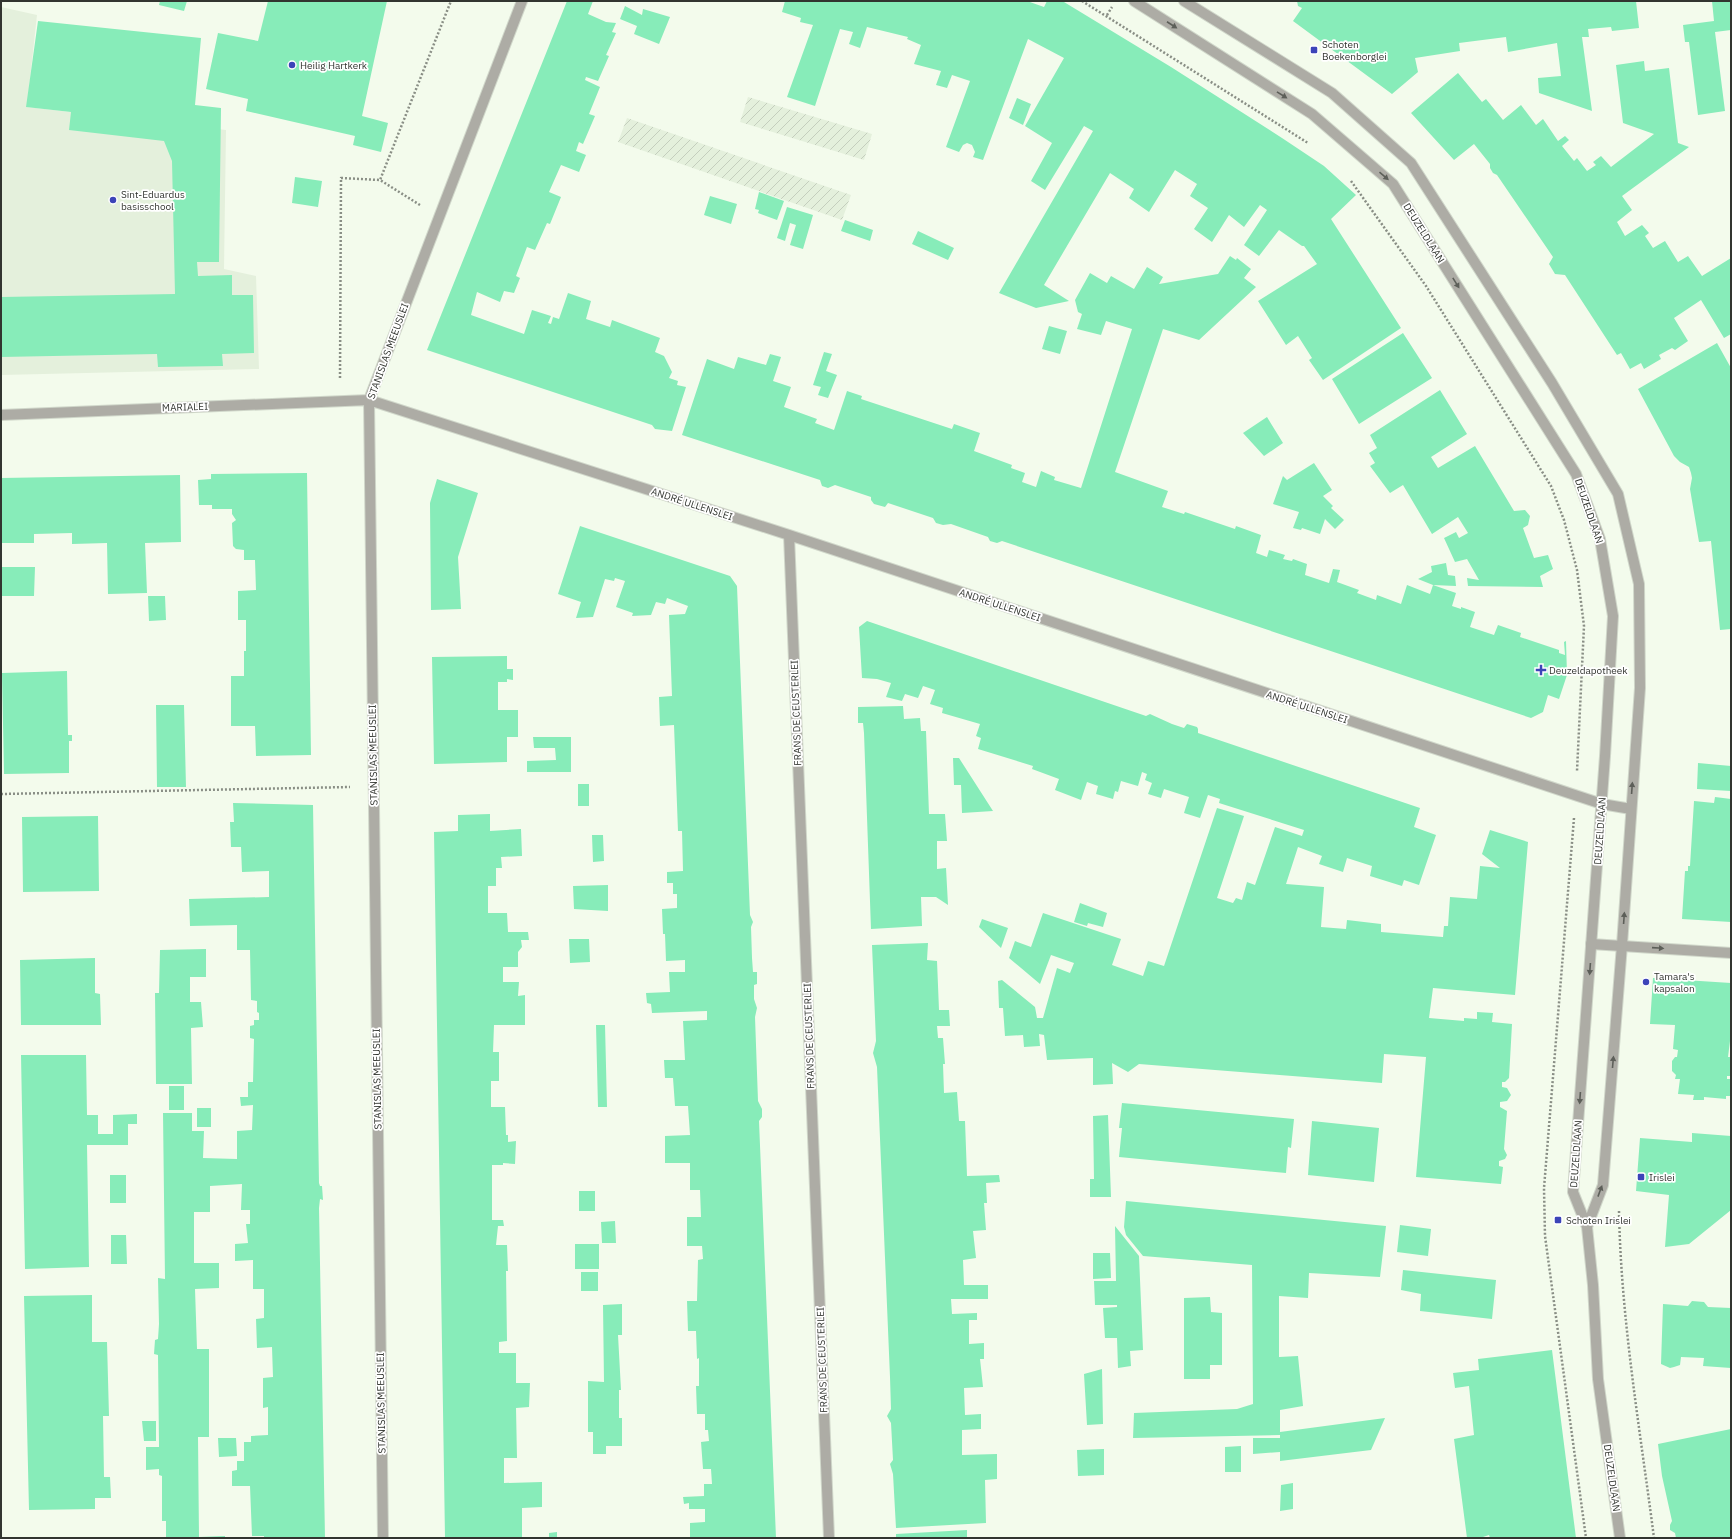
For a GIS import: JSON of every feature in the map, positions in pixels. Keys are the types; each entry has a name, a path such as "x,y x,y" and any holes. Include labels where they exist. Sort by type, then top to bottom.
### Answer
{"street":[{"name":"STANISLAS MEEUSLEI","path":"383,1538 368,400 522,1"},
{"name":"DEUZELDLAAN","path":"1184,1 1332,93 1411,163 1552,383 1618,494 1639,584 1640,688 1622,945 1602,1185 1587,1228"},
{"name":"DEUZELDLAAN","path":"1138,2 1312,114 1393,184 1576,474 1600,539 1613,616 1602,804 1573,1192 1587,1228 1593,1285 1598,1379 1620,1538"},
{"name":"ANDRÉ ULLENSLEI","path":"368,400 789,535 1576,796 1602,804 1631,808"},
{"name":"MARIALEI","path":"1,415 368,400"},
{"name":"FRANS DE CEUSTERLEI","path":"789,535 829,1538"},
{"path":"1592,944 1731,953"}],"path":[{"path":"380,180 451,1"},
{"path":"1082,1 1107,15 1314,147"},
{"path":"1346,176 1356,186 1426,286 1551,486 1564,520 1577,570 1584,626 1576,796"},
{"path":"340,401 341,178 380,180 439,216"},
{"path":"1,794 373,786"},
{"path":"1619,1206 1620,1266 1628,1340 1654,1538"}],"shaded area":[{"name":"Sint-Eduardus basisschool","path":"1,7 37,15 27,107 226,130 224,269 256,276 259,369 1,375"},
{"path":"748,97 872,134 864,160 740,122"},
{"path":"627,118 851,195 842,220 618,142"}],"building":[{"path":"160,1 187,1 184,11 159,5"},
{"name":"Heilig Hartkerk","path":"268,1 387,1 362,116 388,123 381,152 353,145 355,136 246,111 248,99 206,89 218,33 258,41"},
{"path":"567,1 593,1 588,14 606,22 616,23 612,32 616,33 606,55 609,56 598,81 586,77 585,80 600,87 589,114 595,116 583,144 579,142 576,151 586,155 579,172 561,165 549,192 561,197 550,224 547,223 535,250 527,247 516,276 520,278 514,293 504,291 500,302 477,292 471,315 524,334 532,310 551,316 548,323 551,324 553,317 559,319 568,293 591,301 586,319 610,327 612,320 660,338 655,352 664,356 672,372 669,378 678,381 677,385 686,387 672,431 655,429 652,425 427,350"},
{"path":"785,1 1027,1 1044,7 1047,1 1064,2 1171,67 1282,138 1324,166 1356,195 1331,219 1401,328 1323,380 1309,360 1312,358 1298,336 1286,345 1258,301 1317,264 1304,246 1279,230 1259,256 1244,245 1267,210 1260,205 1244,227 1229,215 1212,242 1194,229 1208,208 1190,196 1197,184 1175,170 1149,212 1129,198 1134,189 1110,173 1044,285 1069,301 1036,308 999,293 1093,131 1084,126 1045,190 1031,181 1052,143 1025,126 1064,58 1028,39 983,160 973,157 975,152 972,145 967,143 963,145 959,152 946,147 970,81 952,75 947,88 936,85 941,71 914,64 921,45 907,39 908,37 867,27 860,48 849,44 853,32 840,29 815,106 787,97 813,25 800,22 801,18 782,12"},
{"path":"1297,1 1636,1 1639,28 1612,31 1611,27 1588,29 1589,37 1582,37 1592,111 1539,93 1538,78 1561,76 1557,43 1508,52 1506,37 1459,43 1460,51 1415,58 1418,72 1392,94 1293,21 1302,8 1298,6"},
{"path":"1712,1 1731,1 1731,30 1715,32 1725,111 1698,115 1689,42 1685,42 1683,25 1714,21"},
{"path":"625,6 642,15 643,9 670,17 659,44 634,34 637,26 620,19"},
{"path":"38,21 201,38 195,105 221,108 219,262 197,262 198,276 232,275 232,295 253,295 254,353 222,354 223,366 158,367 157,354 1,357 1,297 175,294 172,161 164,141 69,130 71,112 26,107"},
{"path":"1644,61 1645,71 1669,68 1678,143 1689,147 1622,196 1632,210 1617,222 1625,236 1642,225 1649,233 1645,236 1653,248 1665,241 1678,262 1688,256 1702,276 1731,258 1731,334 1724,338 1701,300 1674,318 1688,341 1675,350 1672,348 1659,355 1661,359 1644,369 1641,363 1630,369 1621,353 1617,355 1565,275 1555,274 1549,264 1553,257 1497,175 1493,173 1490,168 1490,164 1474,144 1454,160 1411,113 1458,73 1482,102 1486,99 1503,120 1521,105 1536,125 1543,119 1558,141 1565,136 1569,140 1562,146 1574,161 1577,158 1587,171 1596,165 1593,162 1601,156 1611,167 1654,134 1623,123 1616,65"},
{"path":"1017,98 1031,104 1023,125 1009,118"},
{"path":"295,177 322,181 318,207 292,203"},
{"path":"759,192 784,201 777,220 758,213 759,210 755,209"},
{"path":"710,196 737,204 731,224 704,215"},
{"path":"787,207 813,215 803,249 790,245 796,225 790,223 785,241 777,238"},
{"path":"845,220 873,230 870,241 841,231"},
{"path":"918,231 954,248 948,260 912,244"},
{"path":"1230,256 1236,260 1237,258 1251,269 1244,278 1256,287 1199,340 1163,329 1115,472 1168,491 1162,507 1184,514 1185,512 1235,529 1236,526 1261,535 1256,553 1267,557 1269,550 1285,555 1283,559 1292,561 1293,559 1307,564 1305,575 1329,583 1333,569 1340,570 1337,582 1359,590 1357,593 1376,600 1377,595 1401,604 1407,585 1430,594 1433,585 1456,593 1452,606 1461,609 1461,607 1475,612 1470,627 1494,635 1498,625 1521,633 1520,637 1559,650 1559,653 1565,655 1564,642 1566,641 1567,675 1559,699 1548,695 1543,712 1531,718 1002,541 997,543 990,541 988,537 951,524 943,525 936,523 933,518 888,503 885,507 874,504 871,497 835,485 828,488 822,486 820,480 682,435 707,359 734,369 738,357 766,365 770,354 781,357 773,381 791,387 784,407 817,419 815,423 834,430 847,391 862,396 861,399 952,429 954,424 980,433 974,451 1012,465 1011,468 1025,473 1022,482 1036,487 1041,471 1055,477 1054,480 1081,488 1132,329 1106,321 1101,335 1077,329 1082,314 1078,312 1075,300 1090,273 1107,283 1111,276 1134,289 1147,267 1163,277 1159,284 1218,274"},
{"path":"1049,326 1067,331 1060,354 1042,349"},
{"path":"1403,333 1432,378 1359,424 1332,379"},
{"path":"1717,343 1731,368 1731,629 1720,630 1711,541 1699,542 1690,489 1692,478 1689,467 1680,462 1674,456 1638,389"},
{"path":"824,352 832,354 826,371 837,375 828,398 818,395 821,387 813,385"},
{"path":"1440,390 1467,434 1431,457 1438,468 1475,446 1514,511 1525,510 1530,516 1528,525 1523,528 1534,558 1548,555 1553,569 1540,576 1543,587 1468,586 1467,578 1479,580 1467,559 1455,562 1444,538 1456,532 1459,538 1468,533 1458,517 1432,534 1403,485 1390,493 1370,466 1375,463 1369,453 1377,448 1370,435"},
{"path":"1267,417 1283,443 1264,456 1243,433"},
{"path":"1314,463 1332,490 1323,496 1333,506 1331,508 1344,520 1335,529 1325,519 1320,534 1302,528 1301,530 1293,528 1299,512 1273,504 1283,476 1287,480"},
{"path":"307,473 311,755 256,756 255,726 231,726 231,676 244,676 244,651 246,651 246,620 238,620 238,591 256,590 255,560 244,560 244,550 236,549 233,546 232,523 236,520 232,514 232,509 212,509 212,505 199,505 198,480 211,479 211,474"},
{"path":"180,475 181,542 145,543 147,593 108,594 107,543 72,544 72,533 34,534 34,543 1,543 1,478"},
{"path":"437,479 478,493 458,557 461,609 431,610 430,503"},
{"path":"580,526 730,576 737,586 750,915 753,922 751,927 752,958 753,972 757,972 757,984 754,985 754,999 757,1008 755,1017 758,1101 762,1109 762,1117 759,1121 776,1538 690,1538 690,1523 705,1522 705,1509 689,1509 689,1503 684,1504 683,1497 704,1496 704,1484 712,1484 711,1469 703,1469 701,1442 709,1441 708,1430 705,1430 705,1414 697,1414 696,1386 699,1386 699,1358 697,1359 696,1331 688,1331 687,1301 697,1301 698,1260 703,1259 702,1246 687,1246 687,1217 701,1217 700,1190 690,1190 690,1163 665,1163 665,1136 690,1135 688,1106 675,1106 673,1078 665,1078 664,1060 685,1060 683,1021 707,1020 707,1011 652,1013 651,1004 647,1003 646,993 670,992 669,972 685,972 685,960 666,961 665,934 663,934 662,909 677,908 677,894 673,894 673,883 667,883 667,872 683,871 682,831 678,831 674,725 660,726 659,697 672,696 669,615 685,614 688,606 667,598 665,604 656,602 651,615 632,616 633,613 616,607 625,581 615,578 614,581 605,579 593,617 576,618 581,602 558,594"},
{"path":"1446,563 1448,575 1455,576 1456,586 1433,585 1418,579 1432,572 1431,566"},
{"path":"1,567 35,567 34,596 1,596"},
{"path":"148,596 165,596 166,620 149,621"},
{"path":"867,621 1146,716 1150,714 1184,728 1187,724 1197,727 1198,733 1420,808 1414,827 1436,835 1419,885 1404,880 1402,886 1370,876 1372,866 1347,858 1343,872 1319,864 1322,856 1298,847 1286,884 1324,887 1321,927 1346,929 1347,920 1381,924 1381,932 1443,937 1444,926 1448,926 1450,897 1477,899 1480,866 1500,868 1482,854 1490,830 1528,842 1515,995 1433,988 1429,1018 1464,1021 1464,1018 1477,1019 1477,1012 1493,1013 1492,1022 1512,1024 1509,1078 1505,1082 1502,1082 1502,1087 1507,1088 1511,1095 1507,1101 1500,1102 1500,1107 1507,1111 1504,1149 1507,1155 1505,1159 1499,1161 1499,1166 1503,1167 1501,1184 1416,1177 1426,1057 1384,1054 1382,1083 1139,1064 1128,1072 1112,1063 1113,1084 1093,1085 1093,1058 1047,1060 1044,1035 1039,1034 1040,1046 1024,1047 1023,1035 1005,1036 1003,1008 999,1008 998,981 1002,980 1035,1007 1037,1018 1043,1018 1057,968 1070,973 1074,963 1051,955 1040,984 1009,958 1015,941 1031,947 1043,913 1121,939 1112,965 1143,976 1148,961 1164,966 1217,808 1244,816 1217,898 1233,903 1236,898 1242,900 1247,882 1255,885 1275,827 1302,836 1304,830 1219,803 1220,799 1208,795 1200,818 1184,813 1189,797 1164,789 1161,798 1148,794 1152,783 1145,780 1147,774 1142,772 1138,786 1121,781 1118,792 1115,791 1113,799 1096,794 1098,786 1087,782 1081,800 1055,790 1059,779 1032,769 1033,766 978,749 981,738 976,736 980,724 942,713 943,708 930,704 935,690 923,686 918,698 905,694 902,701 886,697 891,683 877,679 862,678 859,627"},
{"path":"507,656 507,669 513,669 513,680 507,679 507,682 498,682 498,710 518,710 518,737 507,737 507,762 434,764 432,657"},
{"path":"67,671 68,735 72,735 72,741 69,741 69,773 4,774 2,673"},
{"path":"156,705 184,705 186,787 157,787"},
{"path":"903,706 904,719 920,718 921,731 926,731 929,814 945,814 947,841 937,841 937,869 946,868 948,905 936,897 921,897 922,926 871,929 864,733 863,723 858,723 858,707"},
{"path":"533,737 571,737 571,772 527,772 527,761 556,760 555,748 534,748"},
{"path":"953,758 959,758 993,811 962,813 961,785 954,785"},
{"path":"1698,763 1731,766 1731,791 1697,789"},
{"path":"578,784 589,784 589,806 578,806"},
{"path":"1715,797 1731,799 1731,922 1682,919 1685,871 1688,871 1688,866 1690,866 1694,801 1714,803"},
{"path":"233,803 313,805 319,1183 320,1186 322,1186 323,1200 320,1199 319,1208 325,1538 264,1538 264,1536 252,1536 250,1486 232,1486 232,1471 237,1470 237,1461 244,1461 244,1442 251,1442 251,1436 268,1435 268,1407 263,1408 263,1378 273,1377 272,1347 257,1348 256,1319 264,1318 264,1289 253,1289 253,1260 235,1261 235,1244 248,1243 246,1224 250,1224 250,1210 241,1210 242,1184 210,1186 210,1212 194,1212 194,1263 219,1263 219,1288 195,1289 197,1349 209,1349 209,1437 198,1437 199,1537 225,1536 225,1538 166,1538 166,1521 162,1521 162,1476 159,1475 159,1469 146,1470 146,1447 159,1447 158,1355 154,1354 155,1340 158,1339 159,1324 158,1278 165,1279 163,1113 192,1113 192,1131 204,1131 203,1158 237,1159 237,1131 252,1130 253,1105 241,1106 240,1097 248,1097 248,1082 253,1082 254,1039 250,1038 250,1026 254,1025 254,1020 259,1020 257,1001 251,1000 250,950 237,950 237,925 190,926 189,899 269,897 269,871 242,872 241,847 231,847 230,822 234,822"},
{"path":"490,814 490,831 521,829 522,856 501,857 502,868 496,868 496,886 488,886 488,913 507,913 508,932 528,932 529,940 521,940 522,947 518,952 518,967 503,967 503,982 519,982 518,996 525,995 525,1025 494,1025 493,1052 499,1052 499,1081 491,1081 491,1107 505,1107 506,1135 508,1135 508,1142 516,1141 515,1164 503,1163 503,1165 492,1165 492,1220 503,1220 504,1226 498,1226 496,1245 507,1245 508,1271 506,1271 507,1341 499,1342 499,1353 516,1353 516,1383 530,1383 529,1407 516,1408 517,1458 504,1458 504,1483 542,1482 542,1507 522,1508 522,1538 445,1538 434,832 458,831 458,815"},
{"path":"98,816 99,891 23,892 22,817"},
{"path":"592,835 603,835 604,861 593,862"},
{"path":"608,885 608,911 574,909 573,886"},
{"path":"1080,903 1107,913 1103,927 1088,923 1087,926 1074,922"},
{"path":"982,919 1008,928 1001,948 979,927"},
{"path":"569,939 589,939 590,962 570,963"},
{"path":"928,943 927,960 937,961 939,1010 949,1010 950,1026 937,1026 938,1038 943,1038 945,1064 943,1064 944,1093 957,1092 959,1121 965,1121 967,1176 999,1175 1000,1182 986,1183 987,1203 984,1203 986,1230 973,1231 976,1258 963,1260 964,1285 988,1285 988,1299 951,1299 952,1314 977,1313 977,1320 969,1320 969,1344 984,1343 984,1359 980,1359 983,1387 964,1388 965,1415 981,1414 981,1429 962,1430 962,1455 997,1454 997,1479 985,1480 986,1523 896,1528 893,1474 890,1464 893,1460 891,1423 887,1416 891,1409 890,1377 877,1067 873,1053 876,1041 872,945"},
{"path":"206,949 206,977 190,977 190,1002 201,1002 203,1027 191,1028 192,1084 156,1084 155,993 159,993 160,950"},
{"path":"95,958 95,993 100,994 101,1025 21,1025 20,960"},
{"path":"1653,978 1731,983 1731,1033 1728,1057 1731,1057 1731,1076 1727,1076 1727,1079 1731,1079 1731,1096 1726,1096 1726,1099 1704,1097 1704,1100 1693,1100 1694,1095 1678,1094 1680,1079 1675,1079 1676,1075 1672,1071 1672,1061 1675,1057 1677,1057 1678,1050 1673,1049 1675,1025 1650,1024"},
{"path":"596,1025 605,1025 607,1107 598,1107"},
{"path":"21,1055 86,1055 87,1115 98,1115 98,1134 113,1134 113,1115 137,1114 137,1124 128,1124 128,1145 87,1145 89,1267 25,1269"},
{"path":"169,1086 184,1086 184,1110 169,1110"},
{"path":"1122,1103 1294,1119 1291,1148 1288,1147 1286,1173 1119,1157 1122,1128 1119,1128"},
{"path":"197,1108 211,1108 211,1127 197,1127"},
{"path":"1108,1115 1111,1197 1090,1197 1090,1179 1094,1179 1093,1116"},
{"path":"1312,1121 1379,1128 1374,1182 1308,1175"},
{"path":"1692,1133 1731,1136 1731,1210 1689,1244 1665,1247 1669,1195 1636,1191 1640,1138 1692,1142"},
{"path":"110,1175 126,1175 126,1203 110,1203"},
{"path":"579,1191 595,1191 595,1211 579,1211"},
{"path":"1126,1201 1386,1226 1380,1277 1309,1273 1308,1298 1279,1296 1279,1357 1298,1356 1303,1406 1280,1410 1280,1432 1385,1418 1371,1450 1280,1461 1280,1452 1253,1454 1253,1438 1280,1438 1280,1435 1133,1438 1134,1413 1237,1409 1253,1404 1252,1265 1143,1256 1126,1235 1124,1227"},
{"path":"615,1221 616,1243 602,1243 601,1222"},
{"path":"1400,1225 1431,1229 1428,1256 1397,1252"},
{"path":"1115,1226 1139,1256 1143,1350 1130,1351 1131,1366 1118,1368 1117,1338 1105,1338 1103,1308 1117,1307 1117,1305 1095,1305 1094,1281 1116,1281"},
{"path":"111,1235 126,1235 127,1264 111,1264"},
{"path":"575,1244 599,1244 599,1269 575,1269"},
{"path":"1093,1253 1110,1253 1111,1278 1093,1279"},
{"path":"1403,1270 1496,1280 1492,1319 1420,1311 1421,1294 1401,1290"},
{"path":"581,1272 598,1272 598,1291 581,1291"},
{"path":"92,1295 92,1342 107,1342 109,1416 103,1416 104,1477 110,1477 111,1498 95,1498 95,1509 29,1510 24,1296"},
{"path":"1210,1297 1211,1312 1222,1313 1222,1365 1210,1365 1210,1379 1184,1379 1184,1298"},
{"path":"1692,1301 1704,1302 1708,1307 1731,1308 1731,1368 1703,1366 1704,1358 1681,1357 1680,1365 1670,1368 1661,1364 1663,1304 1688,1306"},
{"path":"622,1304 622,1335 618,1335 621,1390 619,1390 619,1418 622,1418 622,1446 606,1446 606,1454 593,1454 593,1432 588,1432 588,1381 604,1382 603,1305"},
{"path":"1552,1350 1576,1538 1490,1538 1489,1535 1480,1538 1467,1538 1454,1439 1474,1435 1469,1386 1455,1388 1453,1373 1479,1370 1478,1359"},
{"path":"1102,1369 1103,1424 1087,1425 1084,1374"},
{"path":"142,1421 156,1421 156,1441 144,1441"},
{"path":"1731,1429 1731,1538 1676,1538 1675,1533 1670,1530 1672,1521 1662,1476 1658,1444"},
{"path":"218,1438 236,1438 237,1456 219,1457"},
{"path":"1241,1446 1241,1472 1225,1472 1225,1447"},
{"path":"1104,1449 1104,1475 1078,1476 1077,1450"},
{"path":"1293,1483 1293,1509 1280,1511 1281,1485"},
{"path":"967,1530 967,1538 896,1538 896,1534"},
{"path":"557,1532 557,1538 549,1538 549,1533"}],"place":[{"name":"Schoten Boekenborglei","path":"1314,50"},
{"name":"Heilig Hartkerk","path":"292,65"},
{"name":"Sint-Eduardus basisschool","path":"113,200"},
{"name":"Deuzeldapotheek","path":"1541,670"},
{"name":"Tamara's kapsalon","path":"1646,982"},
{"name":"Irislei","path":"1641,1177"},
{"name":"Schoten Irislei","path":"1558,1220"}]}
